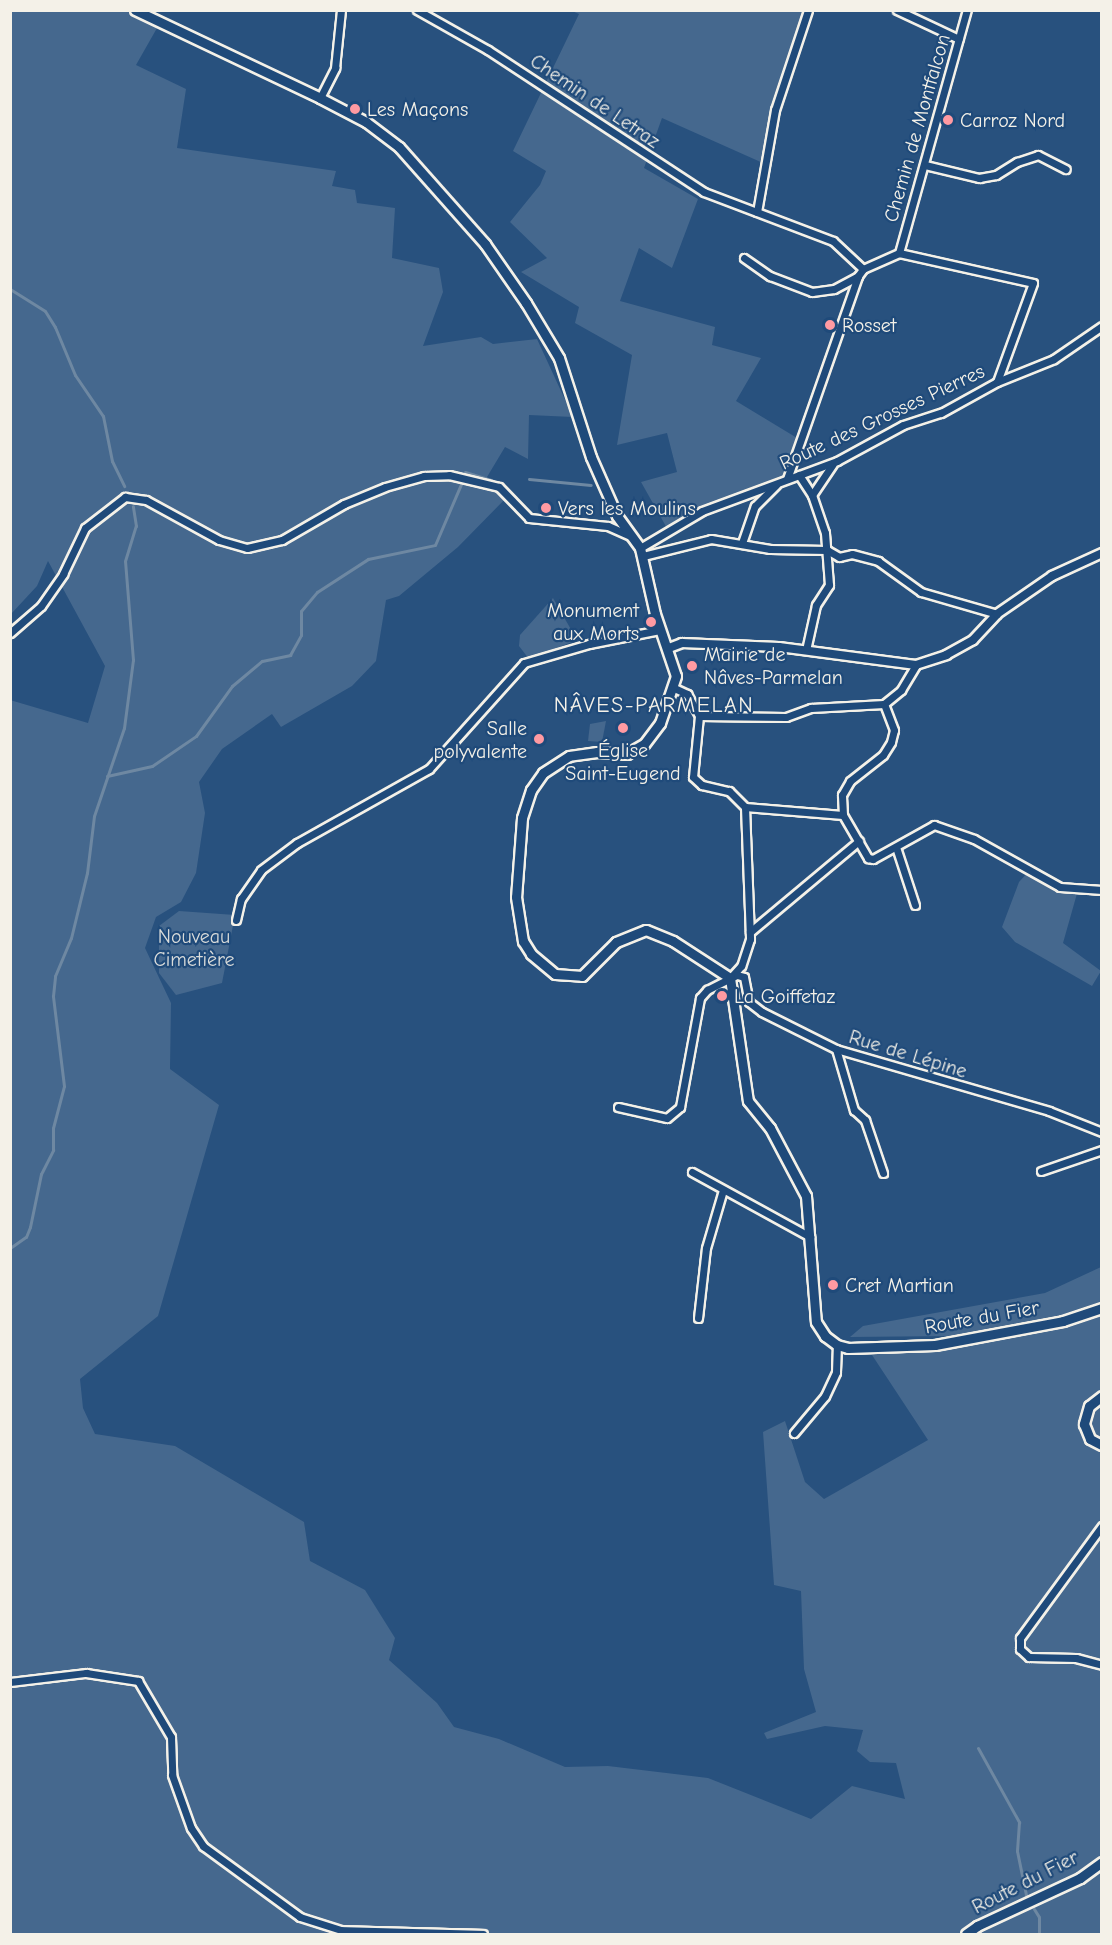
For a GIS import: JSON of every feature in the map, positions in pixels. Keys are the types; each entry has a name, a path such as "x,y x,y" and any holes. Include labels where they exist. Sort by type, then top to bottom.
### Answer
{"main road":[{"path":"135,10 320,98 385,134 498,261 559,358 591,457 617,516 642,552 660,630 676,669 660,723 644,744 627,754 597,752 569,756 550,766 534,783 524,807 518,853 516,897 523,941 542,966 569,978 582,976 616,942 646,930 673,941 730,978 747,1101 770,1128 806,1196 812,1239 814,1310 825,1336 837,1345"},
{"name":"Route du Fier","path":"837,1345 866,1348 935,1345 1064,1321 1101,1308"},
{"path":"1101,1396 1089,1406 1084,1424 1090,1439 1101,1445"},
{"name":"Route du Fier","path":"966,1935 977,1926 1080,1878 1101,1862"}],"street":[{"path":"320,98 335,68 341,10"},
{"name":"Chemin de Letraz","path":"417,10 488,50 696,187 833,241 861,272"},
{"path":"757,212 775,110 808,10"},
{"path":"897,10 959,39"},
{"name":"Chemin de Montfalcon","path":"898,253 925,165 967,10"},
{"path":"925,165 979,178 996,175 1017,162 1038,155 1066,169"},
{"path":"744,258 776,279 812,292 834,289 898,253 1033,282 997,382"},
{"path":"787,479 861,272"},
{"name":"Route des Grosses Pierres","path":"642,552 702,511 837,460 903,425 941,413 997,382 1054,359 1101,326"},
{"path":"812,495 827,469 837,460"},
{"path":"10,633 41,606 63,574 84,528 120,499 131,497 155,504 229,545 247,549 282,540 344,504 385,487 424,476 449,475 499,488 529,518 613,527 632,538"},
{"path":"799,475 812,495 825,533 829,585 816,605 807,651"},
{"path":"742,543 755,506 778,483"},
{"path":"642,552 711,539 786,550 826,550 839,557 852,554 878,561 921,592 997,614"},
{"path":"669,648 682,643 807,651 916,665 946,656 973,640 997,614 1052,576 1101,553"},
{"path":"236,920 241,899 261,870 297,843 429,769 524,663 589,644 660,630"},
{"path":"699,716 786,717 811,708 884,704 901,690 916,665"},
{"path":"672,687 687,694 699,716 693,777 702,785 729,791 745,807 843,815"},
{"path":"884,704 894,730 891,742 883,755 850,781 842,795 843,815 870,859 934,825 974,839 1060,888 1101,890"},
{"path":"618,1107 667,1118 680,1107 695,1009 707,990 730,978 741,966 750,932 745,807"},
{"path":"750,932 859,841"},
{"path":"896,847 915,905"},
{"name":"Rue de Lépine","path":"730,978 744,978 749,1002 772,1019 836,1048 1049,1111 1101,1132"},
{"path":"836,1048 854,1110 865,1120 884,1173"},
{"path":"1041,1171 1101,1150"},
{"path":"692,1172 812,1239"},
{"path":"698,1318 706,1248 723,1190"},
{"path":"794,1433 825,1396 836,1372 837,1345"},
{"path":"1101,1526 1020,1638 1020,1649 1029,1657 1076,1658 1101,1665"},
{"path":"10,1682 86,1673 138,1681 171,1737 172,1775 191,1828 203,1846 300,1917 341,1930 483,1935"}],"green space":[{"path":"11,11 139,11 161,21 136,65 186,89 177,148 336,171 332,186 355,190 357,203 395,208 392,258 439,268 443,292 423,346 481,337 493,344 537,339 573,417 529,415 528,459 505,447 484,482 508,496 458,547 399,596 386,600 376,661 352,686 281,727 272,714 222,749 199,782 205,813 196,873 181,902 156,917 145,948 171,1003 170,1069 219,1105 158,1316 80,1379 83,1408 95,1434 175,1446 304,1522 310,1561 365,1590 395,1638 389,1660 437,1703 454,1727 499,1739 565,1767 608,1766 708,1778 811,1819 852,1786 905,1799 896,1763 870,1762 857,1751 863,1730 825,1726 767,1739 764,1733 816,1712 804,1669 801,1591 774,1585 763,1432 785,1421 805,1482 824,1499 928,1440 872,1355 955,1345 951,1336 850,1337 863,1326 1045,1293 1101,1267 1101,1934 11,1934 10,700 88,723 105,666 48,561 37,586 11,614"},
{"path":"572,11 806,11 765,164 662,118 644,168 698,199 672,268 639,248 620,301 715,327 712,345 761,358 736,401 802,441 783,477 668,530 641,482 677,472 667,433 617,445 632,355 575,323 579,307 521,272 547,258 510,222 540,185 546,171 513,151 579,14"},
{"path":"553,598 577,640 529,659 519,646 520,635"},
{"path":"606,721 602,742 588,741 590,724"},
{"path":"1030,870 1060,887 1078,890 1063,943 1101,971 1092,986 1015,942 1002,927 1019,882"},
{"name":"Nouveau Cimetière","path":"179,911 235,915 222,983 176,995 159,973 159,926"}],"waterway":[{"path":"10,289 45,311 55,327 75,375 103,416 112,461 124,486"},
{"path":"465,472 492,480"},
{"path":"529,479 591,485"},
{"path":"107,776 152,766 196,736 232,686 262,661 290,655 301,635 301,611 317,592 368,559 435,545 461,484"},
{"path":"10,1248 26,1237 41,1174 53,1150 53,1128 64,1086 53,996 55,976 71,938 87,873 94,816 124,728 133,660 125,561 136,526 133,506"},
{"path":"978,1748 1019,1822 1017,1851 1026,1895"},
{"path":"1034,1909 1039,1917 1039,1934"}],"place":[{"name":"Les Maçons","path":"355,109"},
{"name":"Carroz Nord","path":"948,120"},
{"name":"Rosset","path":"830,325"},
{"name":"Vers les Moulins","path":"546,508"},
{"name":"Monument aux Morts","path":"651,622"},
{"name":"Mairie de Nâves-Parmelan","path":"692,666"},
{"name":"Église Saint-Eugend","path":"623,728"},
{"name":"Salle polyvalente","path":"539,739"},
{"name":"La Goiffetaz","path":"722,996"},
{"name":"Cret Martian","path":"833,1285"}],"district":[{"name":"NÂVES-PARMELAN","path":"654,706"}]}
